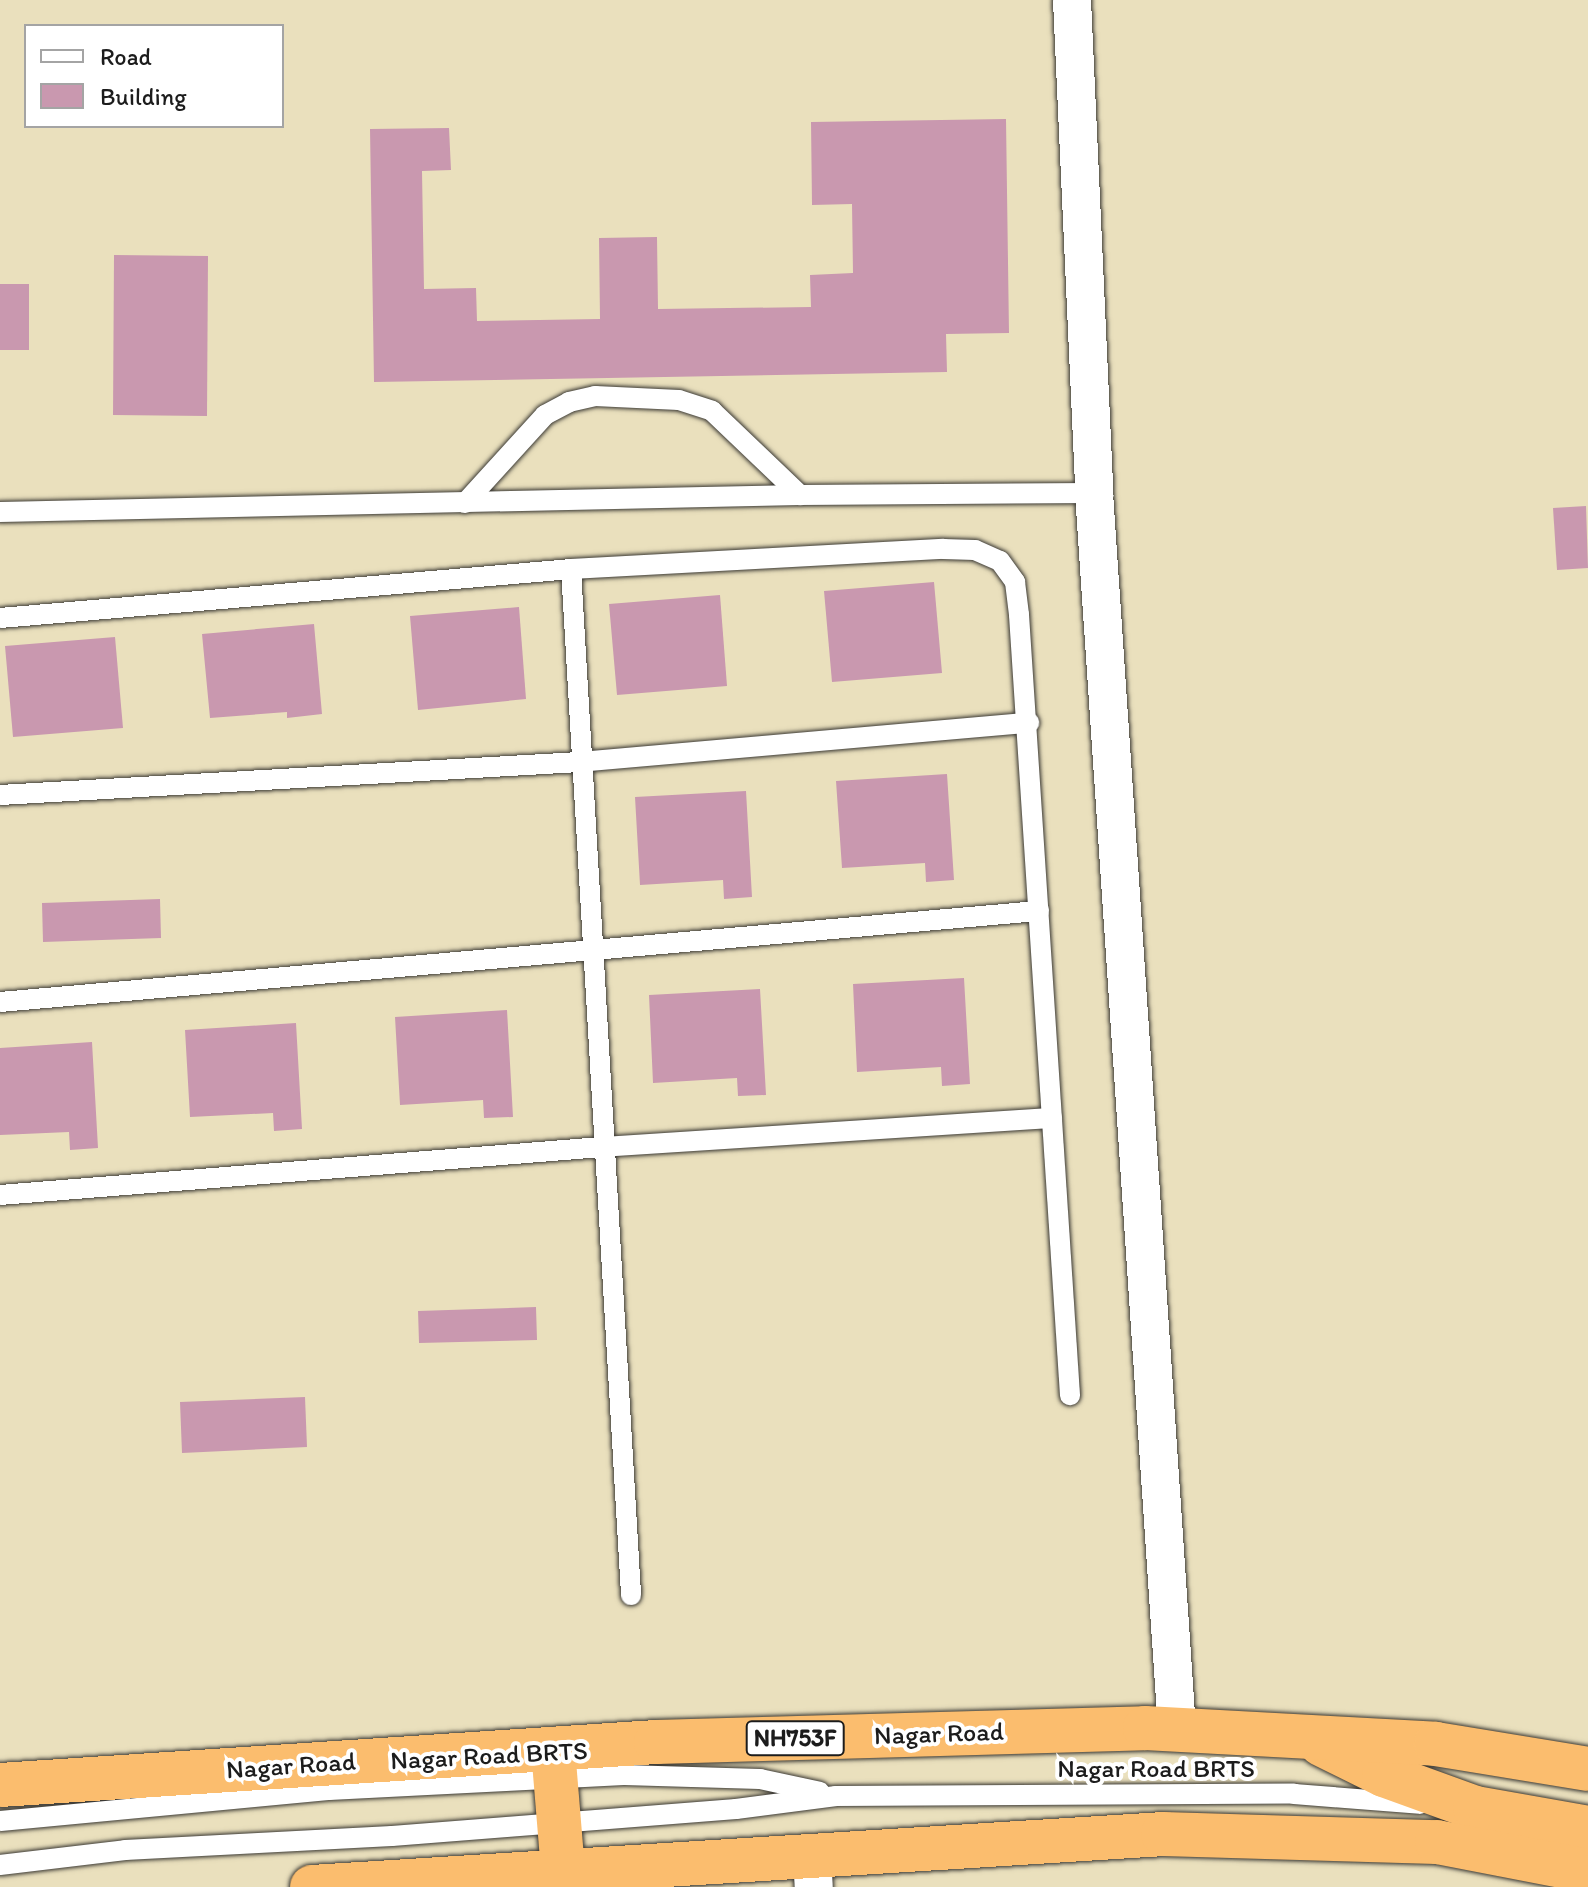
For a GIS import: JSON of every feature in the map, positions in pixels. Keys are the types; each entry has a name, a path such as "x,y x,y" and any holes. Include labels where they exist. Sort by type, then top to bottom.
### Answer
{"highway":[{"name":"Nagar Road","path":"0,1785 554,1763 656,1742 1177,1730 1436,1744 1588,1769"},
{"path":"1310,1737 1384,1775 1475,1808 1588,1828"},
{"path":"554,1763 563,1871"},
{"path":"312,1887 563,1871 813,1870 1163,1834 1437,1842 1573,1875"}],"street":[{"path":"1072,0 1094,493 1177,1730"}],"lane":[{"path":"465,503 545,415 569,402 595,396 679,400 712,411 800,495"},
{"path":"0,512 800,495 1094,493"},
{"path":"0,618 571,569 975,550 1000,561 1015,582 1029,723 1070,1395"},
{"path":"571,569 579,762 631,1595"},
{"path":"0,795 579,762 1029,723"},
{"path":"0,1002 1039,911"},
{"path":"0,1195 602,1147 1052,1118"},
{"name":"Nagar Road BRTS","path":"0,1821 329,1790 554,1763 624,1775 760,1779 836,1796"},
{"name":"Nagar Road BRTS","path":"0,1865 125,1850 736,1809 836,1796 1294,1794 1475,1808"}],"building":[{"path":"1006,119 1009,333 946,334 947,372 374,382 370,129 449,128 451,170 422,171 424,289 476,288 477,321 600,319 599,238 657,237 658,309 811,307 810,275 853,273 852,204 812,205 811,122"},
{"path":"114,255 208,256 207,416 113,415"},
{"path":"0,284 29,284 29,350 0,350"},
{"path":"1586,506 1588,568 1557,570 1553,508"},
{"path":"934,582 942,673 832,682 824,591"},
{"path":"720,595 727,686 617,695 609,604"},
{"path":"519,607 526,699 418,710 410,616"},
{"path":"314,624 322,714 287,718 287,712 210,718 202,634"},
{"path":"115,637 123,728 13,737 5,646"},
{"path":"947,774 954,880 926,882 925,863 842,868 836,781"},
{"path":"746,791 752,897 724,899 723,880 640,885 635,797"},
{"path":"160,899 161,938 43,942 42,903"},
{"path":"964,978 970,1084 942,1086 941,1067 857,1072 853,984"},
{"path":"760,989 766,1095 738,1096 737,1078 653,1083 649,995"},
{"path":"507,1010 513,1117 484,1118 483,1100 400,1105 395,1017"},
{"path":"296,1023 302,1129 274,1131 273,1113 190,1117 185,1030"},
{"path":"92,1042 98,1148 70,1150 69,1132 0,1135 0,1048"},
{"path":"536,1307 537,1340 419,1343 418,1311"},
{"path":"305,1397 307,1447 182,1453 180,1402"}]}
